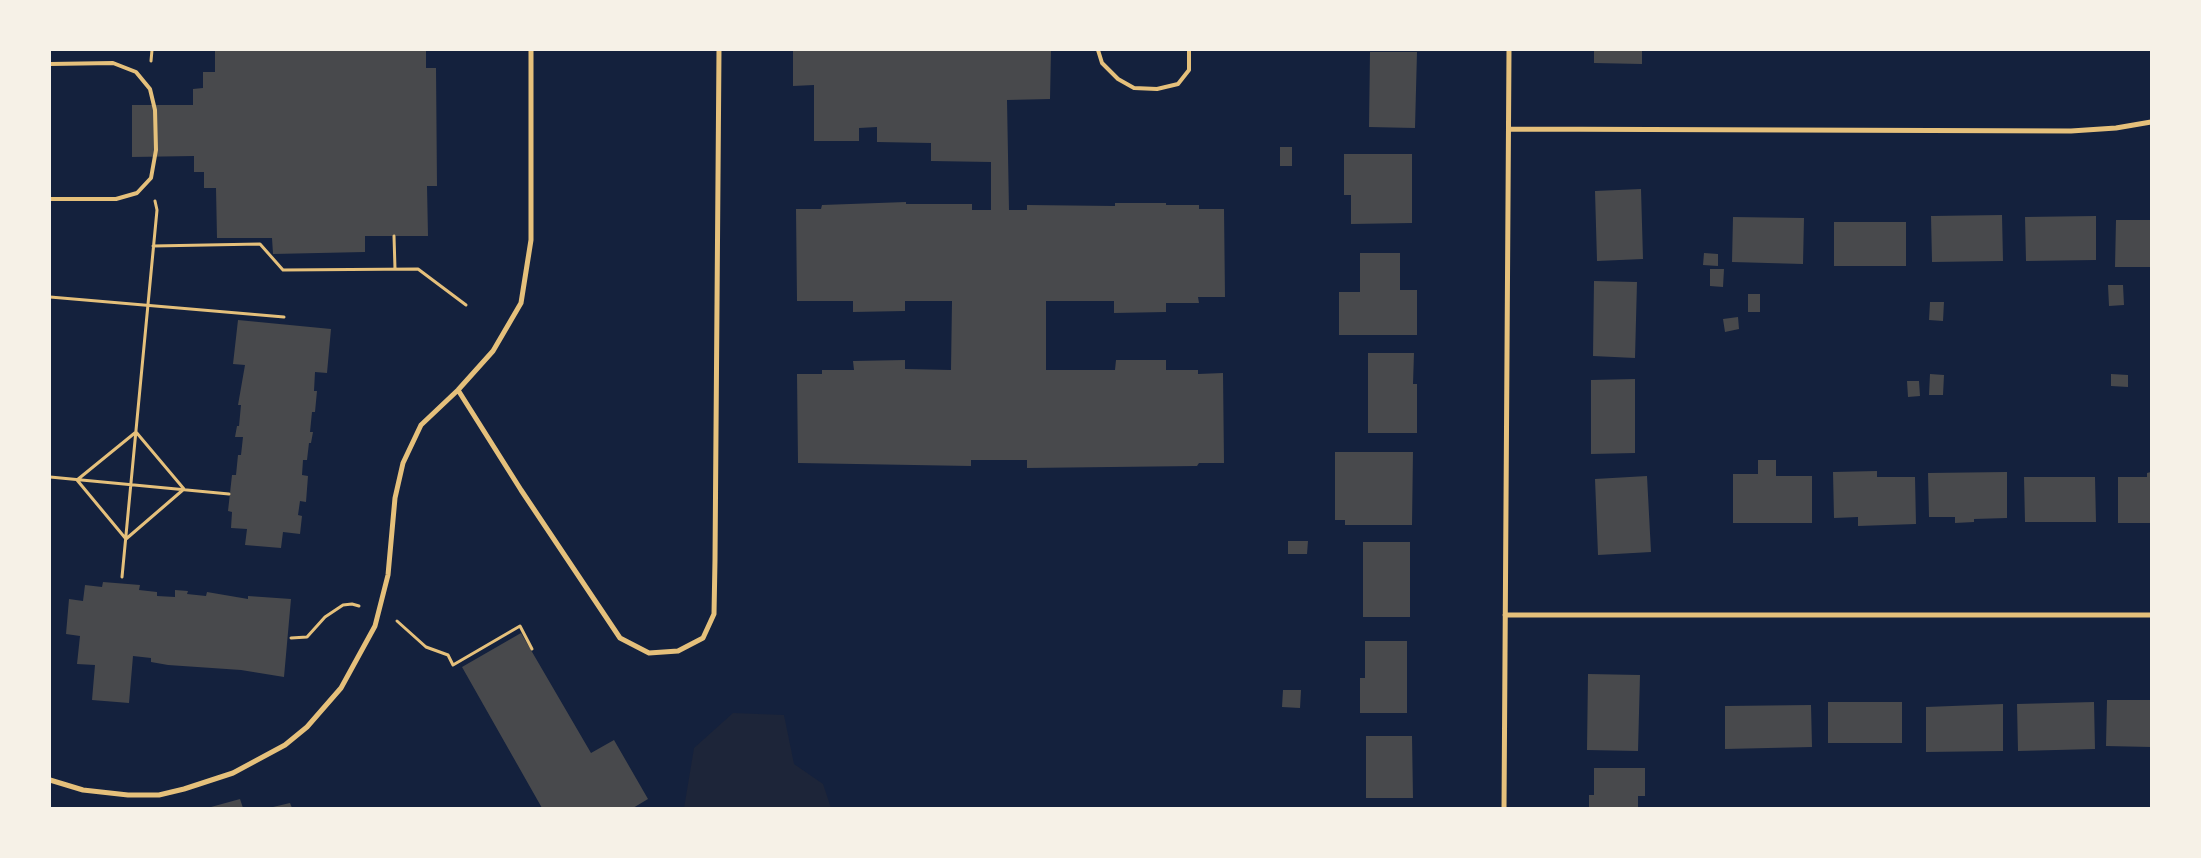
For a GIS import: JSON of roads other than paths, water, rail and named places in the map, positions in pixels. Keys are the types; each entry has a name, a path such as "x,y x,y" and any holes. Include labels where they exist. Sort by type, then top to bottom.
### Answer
{"street":[{"path":"50,780 83,790 128,795 159,795 233,773 285,745 307,727 341,688 375,626 388,575 396,498 403,463 421,425 458,390 493,351 520,303 531,240 531,50"},
{"path":"458,390 521,490 620,638 649,653 678,651 704,638 714,614 719,50"},
{"path":"1504,808 1509,50"},
{"path":"1509,129 2071,131 2116,128 2151,122"},
{"path":"1505,615 2151,615"}],"lane":[{"path":"1098,50 1102,63 1118,79 1134,88 1156,89 1178,84 1189,70 1189,50"},
{"path":"50,64 113,63 136,72 150,89 155,110 156,150 151,178 137,193 116,199 50,199"}]}
